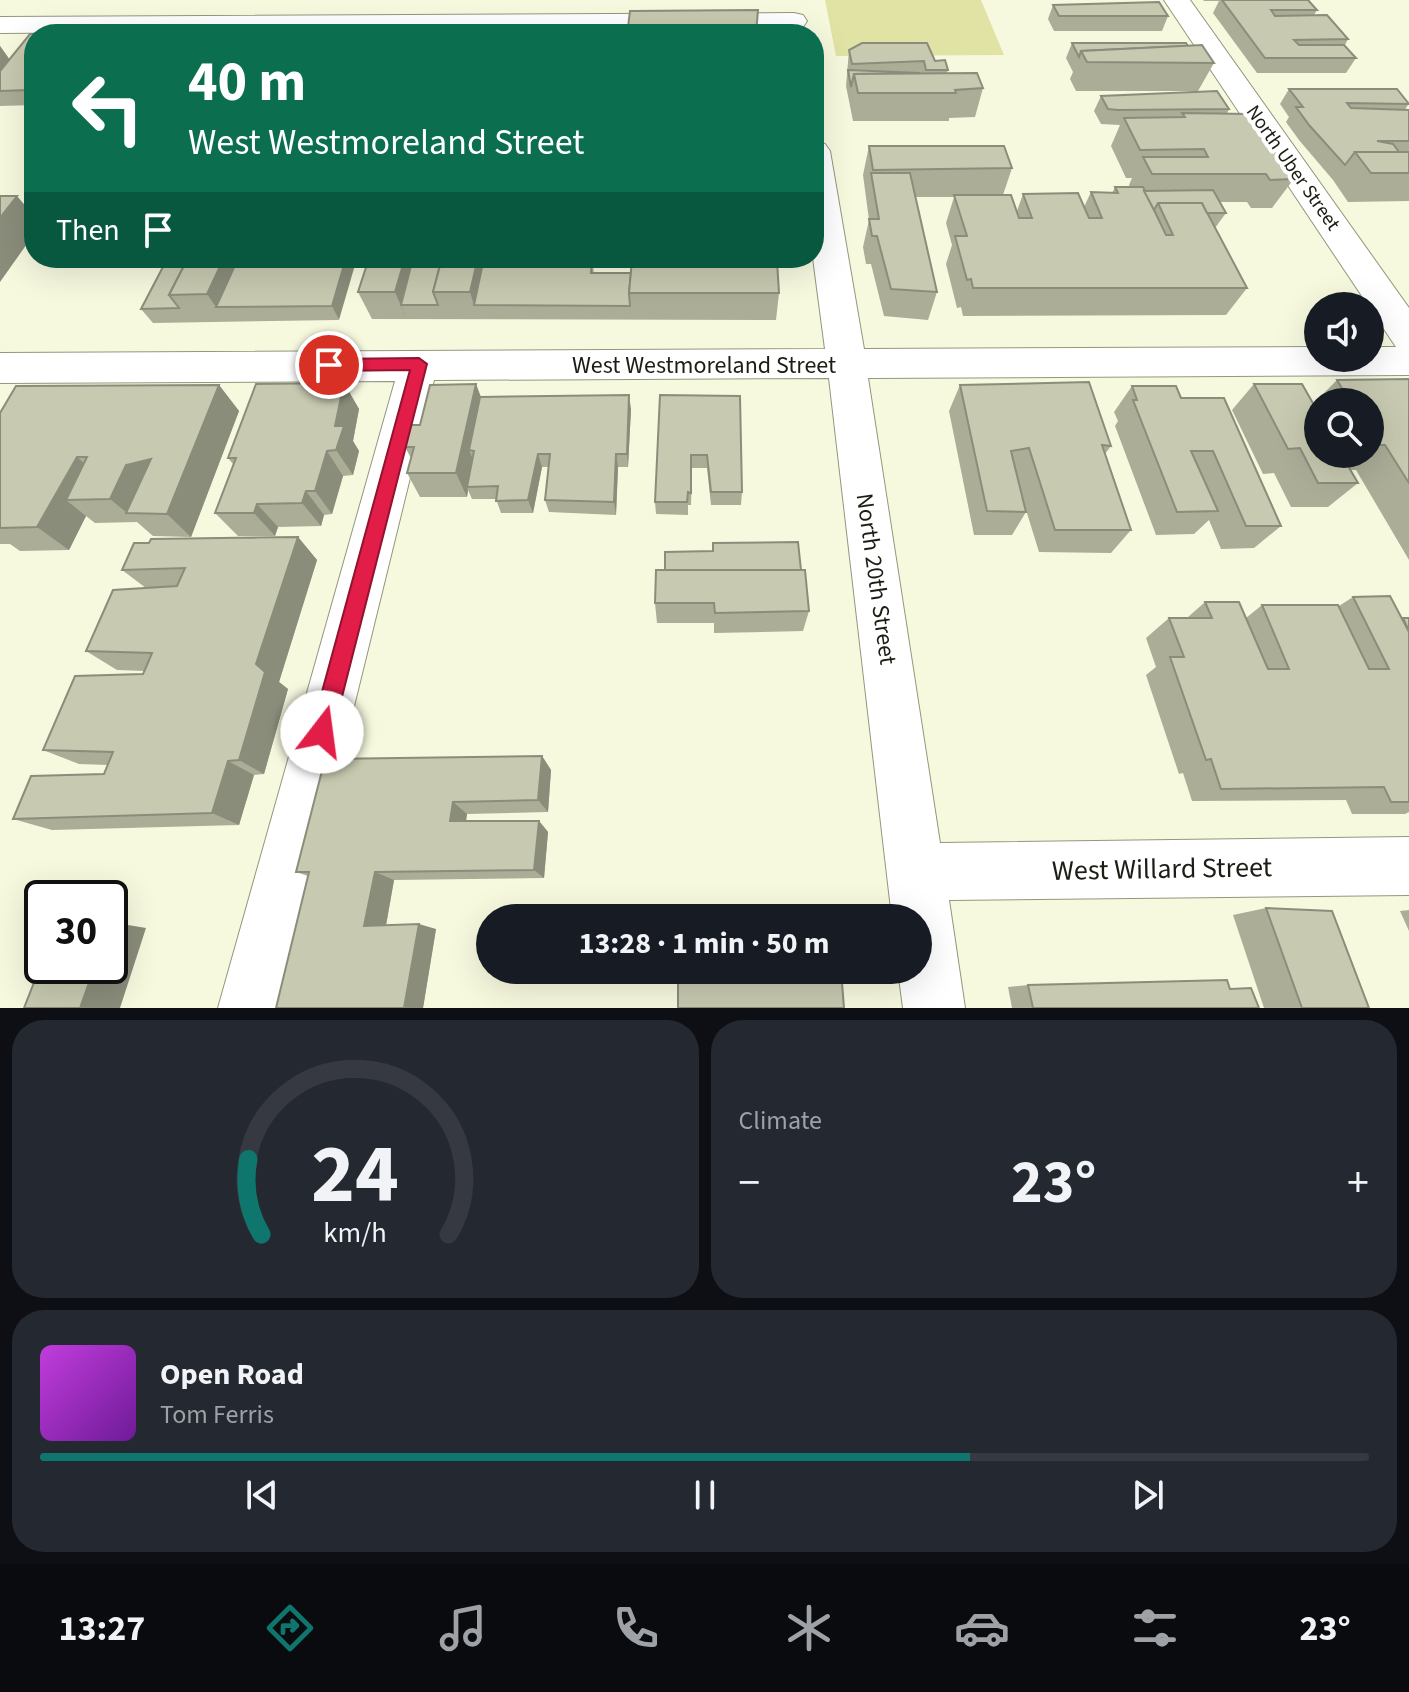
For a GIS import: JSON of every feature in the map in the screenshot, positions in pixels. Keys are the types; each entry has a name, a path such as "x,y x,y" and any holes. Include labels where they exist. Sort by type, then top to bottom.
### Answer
{"street":[{"name":"North Uber Street","path":"1177,0 1409,337"},
{"path":"113,24 793,18"},
{"path":"0,25 24,25"},
{"name":"North 20th Street","path":"824,216 934,1008"},
{"name":"West Westmoreland Street","path":"0,368 1409,361"},
{"path":"249,1008 419,364"},
{"name":"West Willard Street","path":"915,872 1409,866"}],"green space":[{"path":"825,0 981,0 1004,55 836,56"}],"building":[{"path":"1222,0 1308,0 1317,10 1271,10 1275,16 1327,15 1348,39 1294,40 1299,45 1344,45 1356,58 1265,58"},
{"path":"1159,2 1168,16 1059,16 1053,5"},
{"path":"758,10 757,24 628,24 630,11"},
{"path":"24,41 24,90 0,91 0,71"},
{"path":"862,43 927,43 935,61 945,60 948,70 926,70 924,61 852,64 849,50"},
{"path":"1072,43 1186,43 1188,46 1081,51 1079,57"},
{"path":"1202,45 1214,63 1087,62 1081,51"},
{"path":"848,70 920,73 854,74 851,87"},
{"path":"977,73 983,88 955,90 956,93 858,93 854,74"},
{"path":"1289,89 1397,89 1409,104 1347,103 1351,108 1409,110 1409,141 1377,141 1393,144 1399,152 1355,152 1345,165 1309,125 1296,107 1303,107"},
{"path":"1217,91 1229,109 1108,109 1101,96"},
{"path":"1182,113 1249,114 1277,155 1282,155 1296,176 1270,180 1266,174 1152,174 1143,157 1208,157 1204,149 1140,150 1124,118 1185,117"},
{"path":"869,146 1004,146 1012,168 873,170"},
{"path":"1355,152 1409,152 1409,173 1371,173"},
{"path":"871,173 910,173 937,292 891,289 877,236 872,236 869,219 879,219"},
{"path":"1115,187 1143,187 1166,235 1173,235 1158,203 1202,203 1247,288 973,288 971,279 967,280 955,236 967,236 954,195 1011,195 1019,218 1032,218 1023,194 1078,193 1089,218 1102,218 1091,192 1118,193"},
{"path":"1213,190 1226,213 1207,213 1202,203 1158,203 1154,210 1144,191"},
{"path":"0,196 17,196 0,218"},
{"path":"162,268 183,268 169,295 179,308 141,309"},
{"path":"183,268 219,268 207,294 169,295"},
{"path":"234,268 343,268 332,306 216,307"},
{"path":"366,268 402,268 395,292 358,292"},
{"path":"410,268 439,268 433,292 438,305 401,305"},
{"path":"439,268 476,268 470,292 433,292"},
{"path":"482,268 591,268 591,273 631,273 630,306 474,305"},
{"path":"631,268 777,268 779,293 629,293"},
{"path":"1409,379 1409,483 1384,445 1384,388 1342,388 1337,380"},
{"path":"1089,382 1111,446 1102,445 1131,530 1055,530 1029,448 1011,451 1026,512 987,511 960,385"},
{"path":"344,383 335,426 344,426 336,450 327,451 315,491 306,491 302,503 257,504 254,513 215,513 236,458 228,458 256,384"},
{"path":"476,384 456,473 407,473 414,447 405,447 410,425 420,425 430,385"},
{"path":"1254,384 1302,384 1304,388 1304,456 1300,448 1288,449"},
{"path":"219,385 167,514 126,513 151,459 126,465 110,499 66,500 87,457 77,457 37,527 0,528 0,413 16,386"},
{"path":"1132,386 1176,386 1181,398 1224,398 1281,526 1246,526 1213,451 1191,451 1218,511 1177,512 1133,400 1137,400"},
{"path":"629,395 627,454 616,454 614,502 545,500 550,454 538,454 528,500 496,501 498,486 467,487 474,451 469,450 480,397"},
{"path":"660,395 740,396 742,492 711,492 707,455 691,455 691,493 688,492 687,502 655,502"},
{"path":"1310,468 1349,468 1358,483 1318,483"},
{"path":"298,537 256,664 265,672 239,760 228,761 212,813 13,819 31,776 104,774 113,752 43,750 75,676 143,674 147,665 152,653 86,651 113,590 177,586 185,568 122,570 134,543 149,543 151,539"},
{"path":"798,542 801,570 665,570 665,552 713,551 713,543"},
{"path":"656,570 805,570 809,611 715,613 714,603 655,603"},
{"path":"1390,596 1409,632 1409,802 1391,802 1384,787 1221,789 1211,759 1206,760 1170,657 1184,657 1169,618 1212,618 1205,602 1239,602 1268,669 1289,669 1262,605 1338,605 1369,669 1389,669 1353,597"},
{"path":"542,756 538,800 453,802 450,821 539,821 534,870 375,872 364,926 419,924 404,1008 276,1008 309,872 296,872 325,759"},
{"path":"1266,908 1332,911 1369,1008 1302,1008"},
{"path":"1227,980 1230,989 1251,988 1259,1008 1033,1008 1028,985"},
{"path":"33,984 89,984 80,1008 24,1008"},
{"path":"678,984 842,984 844,1008 678,1008"}],"route":[{"path":"322,732 419,364 329,365"}]}
